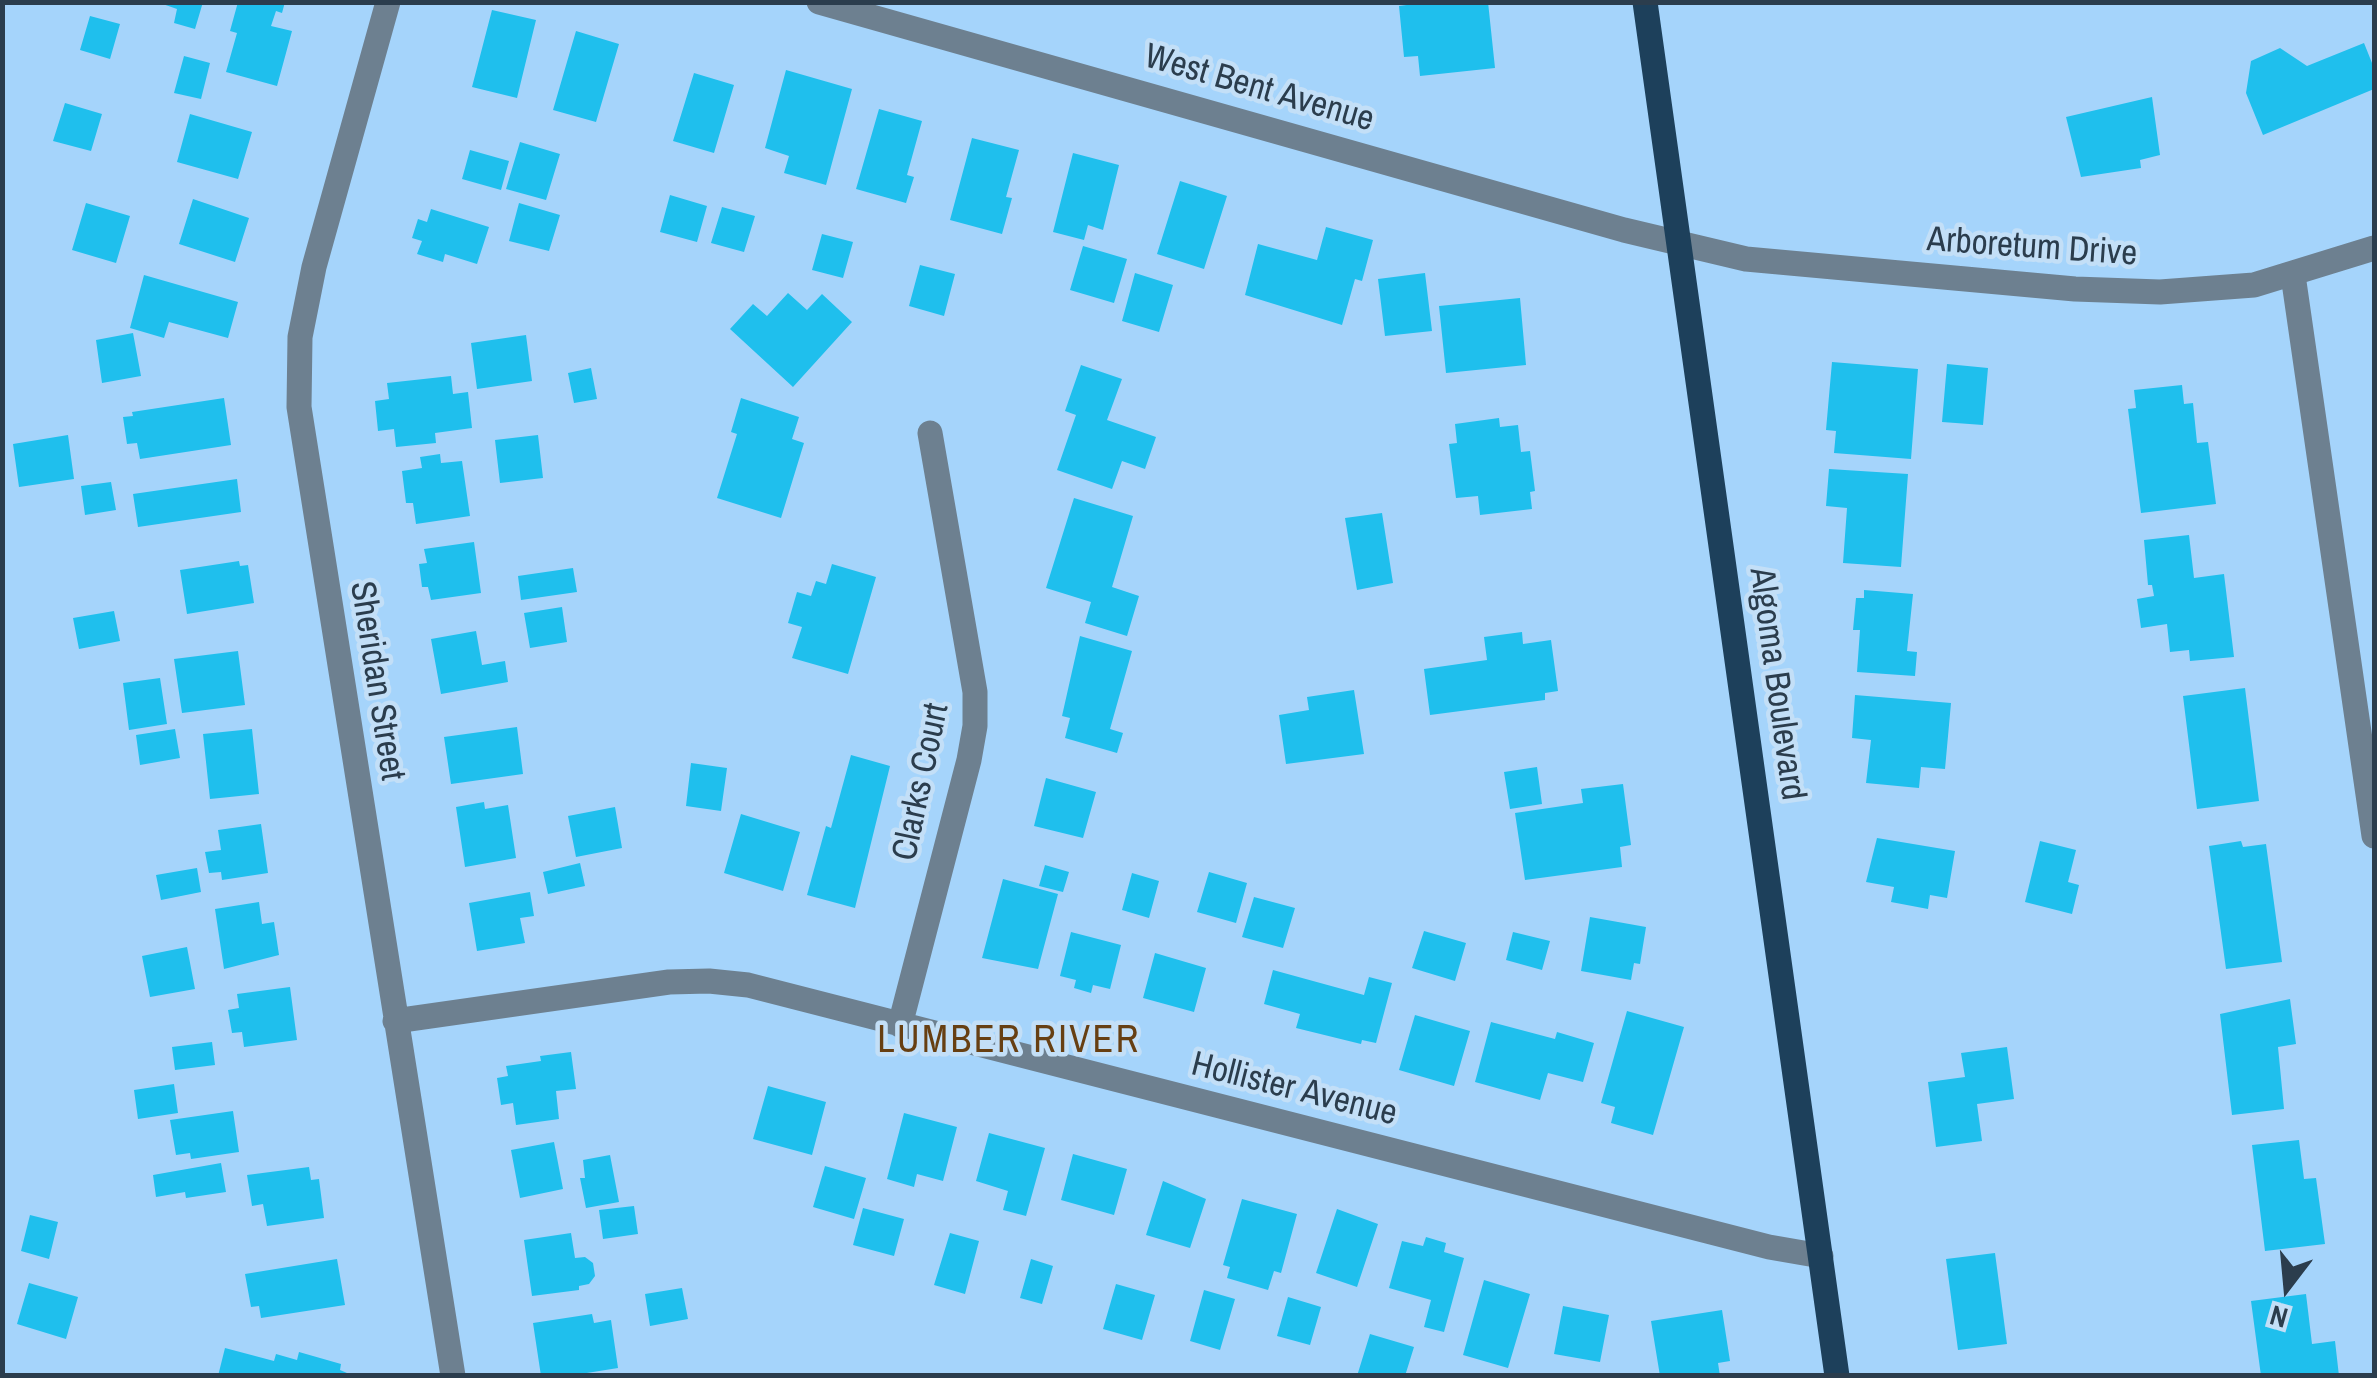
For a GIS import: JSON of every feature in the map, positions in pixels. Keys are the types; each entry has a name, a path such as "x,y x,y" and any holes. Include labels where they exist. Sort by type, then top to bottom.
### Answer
{"main road":[{"name":"Algoma Boulevard","path":"1645,2 1837,1376"}],"street":[{"name":"Sheridan Street","path":"388,2 314,267 300,336 299,408 453,1376"},
{"name":"West Bent Avenue","path":"819,2 1680,245"},
{"name":"Arboretum Drive","path":"1680,245 1746,259 2075,288 2176,291 2254,284 2374,248"},
{"path":"2293,275 2374,836"},
{"name":"Clarks Court","path":"900,1025 975,726 975,692 930,433"},
{"name":"Hollister Avenue","path":"395,1021 669,982 709,980 748,985 1749,1242 1820,1256"}],"building":[{"path":"157,2 203,2 195,29 174,23 177,9"},
{"path":"238,2 285,2 282,13 276,11 271,26 292,31 277,86 226,72 237,33 230,31"},
{"path":"1488,2 1495,68 1420,76 1418,56 1404,57 1399,6"},
{"path":"492,10 536,20 517,98 472,87"},
{"path":"90,16 120,24 110,59 80,50"},
{"path":"576,31 619,44 596,122 553,110"},
{"path":"2364,43 2374,68 2374,89 2263,135 2246,93 2251,61 2280,48 2307,66"},
{"path":"184,56 210,63 201,99 174,93"},
{"path":"786,70 852,89 826,185 784,173 789,156 765,148"},
{"path":"694,73 734,85 714,153 673,141"},
{"path":"2152,97 2160,155 2140,160 2141,168 2081,177 2066,117"},
{"path":"65,103 102,114 91,151 53,141"},
{"path":"879,109 922,121 907,175 914,177 906,203 856,189"},
{"path":"190,114 252,132 238,179 177,162"},
{"path":"972,138 1019,150 1006,197 1012,198 1002,234 950,220"},
{"path":"520,142 560,154 546,200 506,189"},
{"path":"470,150 509,161 501,190 462,179"},
{"path":"1073,153 1119,165 1103,230 1088,225 1084,240 1053,232"},
{"path":"1180,181 1227,196 1204,269 1157,254"},
{"path":"670,195 707,206 697,242 660,232"},
{"path":"193,199 249,218 235,262 179,244"},
{"path":"86,203 130,216 116,263 72,250"},
{"path":"519,203 560,215 549,251 509,241"},
{"path":"722,207 755,216 744,252 711,243"},
{"path":"431,209 489,227 477,264 445,254 443,262 417,254 422,241 412,238 418,219 427,222"},
{"path":"1326,227 1373,240 1362,281 1355,279 1342,325 1245,295 1258,244 1317,260"},
{"path":"822,234 853,242 843,278 812,270"},
{"path":"1083,246 1127,259 1114,303 1070,290"},
{"path":"920,265 955,274 944,316 909,306"},
{"path":"1135,273 1173,285 1159,332 1122,321"},
{"path":"1425,273 1432,331 1385,336 1378,279"},
{"path":"144,275 238,302 228,338 169,322 164,338 130,328"},
{"path":"788,293 807,310 822,294 852,322 793,387 730,329 753,304 767,316"},
{"path":"1520,298 1526,365 1446,373 1439,306"},
{"path":"133,333 141,376 102,383 96,340"},
{"path":"526,335 532,381 477,389 471,343"},
{"path":"1832,362 1918,369 1911,459 1834,453 1836,431 1826,430"},
{"path":"1947,364 1988,368 1983,425 1942,422"},
{"path":"1081,365 1122,379 1107,420 1156,437 1145,469 1122,461 1112,489 1057,470 1076,415 1065,411"},
{"path":"591,368 597,399 574,403 568,373"},
{"path":"451,376 453,394 468,392 472,428 435,433 436,443 396,447 394,429 378,431 375,401 389,399 387,383"},
{"path":"2182,385 2184,404 2193,403 2197,443 2208,442 2216,504 2141,513 2128,409 2136,408 2134,390"},
{"path":"224,398 231,445 140,459 137,443 127,444 123,417 133,416 132,412"},
{"path":"741,398 799,417 792,439 804,443 781,518 717,498 737,434 731,432"},
{"path":"1499,418 1500,427 1518,425 1521,452 1530,451 1535,491 1530,492 1532,509 1480,515 1478,496 1456,498 1449,444 1457,443 1455,424"},
{"path":"68,435 74,479 19,487 13,444"},
{"path":"538,435 543,478 500,483 495,440"},
{"path":"440,454 441,463 462,461 470,516 416,524 413,503 406,503 402,471 422,468 420,457"},
{"path":"1829,469 1908,474 1901,567 1843,563 1847,508 1826,506"},
{"path":"237,479 241,512 138,527 133,494"},
{"path":"111,482 116,510 85,515 81,486"},
{"path":"1074,498 1133,516 1112,587 1139,596 1127,636 1085,623 1091,602 1046,588"},
{"path":"1382,513 1393,583 1357,590 1345,518"},
{"path":"2189,535 2194,578 2224,574 2234,657 2190,661 2189,650 2170,652 2167,624 2141,628 2137,599 2154,596 2152,585 2148,585 2144,540"},
{"path":"474,542 481,593 431,600 428,587 422,587 419,564 427,563 424,549"},
{"path":"239,561 240,566 248,565 254,603 187,614 180,570"},
{"path":"832,564 876,577 848,674 792,658 802,627 788,623 797,592 811,596 816,581 826,584"},
{"path":"573,568 577,592 521,600 518,576"},
{"path":"1864,590 1913,594 1907,651 1917,652 1915,676 1857,672 1860,630 1853,630 1856,598 1864,598"},
{"path":"562,607 567,642 530,648 524,613"},
{"path":"114,611 120,641 79,649 73,618"},
{"path":"476,631 482,665 505,661 508,682 441,694 431,639"},
{"path":"1522,632 1523,644 1551,640 1558,691 1545,693 1545,700 1430,715 1424,669 1487,660 1484,637"},
{"path":"1080,636 1132,651 1110,729 1123,733 1117,753 1065,738 1070,718 1062,716"},
{"path":"238,651 245,705 182,713 174,659"},
{"path":"160,678 167,724 129,730 123,683"},
{"path":"2245,688 2259,801 2197,809 2183,696"},
{"path":"1354,690 1364,754 1286,764 1279,715 1309,710 1307,697"},
{"path":"1855,695 1951,703 1945,769 1921,767 1919,788 1866,783 1871,740 1852,738"},
{"path":"517,727 523,774 451,784 444,737"},
{"path":"175,729 180,758 140,765 136,735"},
{"path":"252,729 259,794 210,799 203,734"},
{"path":"851,755 890,766 855,908 807,895"},
{"path":"691,763 727,768 721,811 686,806"},
{"path":"1537,767 1542,804 1510,809 1504,772"},
{"path":"1046,778 1096,792 1083,838 1034,826"},
{"path":"1623,784 1631,845 1620,847 1622,867 1525,880 1515,813 1583,803 1581,789"},
{"path":"484,802 485,809 508,805 516,858 465,867 456,807"},
{"path":"615,807 622,848 576,857 568,816"},
{"path":"741,814 800,832 783,891 724,873"},
{"path":"261,824 268,873 222,880 221,872 209,873 205,852 221,850 218,830"},
{"path":"1877,838 1955,851 1947,898 1930,895 1928,909 1891,902 1894,887 1866,882"},
{"path":"2040,841 2076,850 2068,882 2079,885 2072,914 2025,902"},
{"path":"2241,841 2243,847 2266,844 2282,962 2226,969 2209,846"},
{"path":"580,863 585,886 548,894 543,872"},
{"path":"1045,865 1069,872 1063,892 1039,886"},
{"path":"197,868 201,892 161,900 156,875"},
{"path":"1209,872 1247,883 1236,923 1197,912"},
{"path":"1132,873 1159,881 1149,918 1122,910"},
{"path":"1003,879 1058,894 1038,969 982,958"},
{"path":"530,892 534,916 520,918 525,943 477,951 469,903"},
{"path":"1254,897 1295,908 1283,948 1242,937"},
{"path":"259,902 262,924 274,922 279,955 224,969 215,909"},
{"path":"1590,917 1646,927 1640,964 1634,963 1631,980 1581,971"},
{"path":"1424,931 1466,943 1455,981 1412,968"},
{"path":"1071,932 1121,945 1110,989 1093,985 1091,993 1074,988 1076,980 1060,976"},
{"path":"1513,932 1550,941 1542,970 1506,960"},
{"path":"187,947 195,989 150,997 142,956"},
{"path":"1155,953 1206,968 1194,1012 1143,998"},
{"path":"1273,970 1364,995 1369,977 1392,983 1376,1043 1362,1040 1361,1044 1296,1028 1300,1014 1264,1004"},
{"path":"290,987 297,1040 244,1047 242,1032 232,1033 228,1010 239,1008 237,994"},
{"path":"2290,999 2296,1044 2278,1047 2284,1109 2232,1115 2220,1014"},
{"path":"1627,1011 1684,1027 1653,1135 1611,1123 1615,1107 1601,1103"},
{"path":"1415,1015 1470,1031 1454,1086 1399,1070"},
{"path":"1491,1022 1555,1039 1557,1032 1594,1043 1583,1082 1548,1073 1540,1100 1475,1082"},
{"path":"212,1042 215,1065 175,1070 172,1047"},
{"path":"2007,1047 2014,1099 1977,1104 1982,1141 1936,1147 1928,1082 1965,1077 1961,1053"},
{"path":"571,1052 576,1089 556,1091 559,1119 516,1125 513,1103 501,1105 497,1078 508,1076 506,1066"},
{"path":"174,1084 178,1113 138,1119 134,1090"},
{"path":"768,1086 826,1102 812,1155 753,1139"},
{"path":"233,1111 239,1152 191,1159 190,1153 176,1155 170,1120"},
{"path":"904,1113 957,1127 943,1181 917,1174 914,1187 887,1179"},
{"path":"989,1133 1045,1148 1026,1216 1003,1210 1008,1191 976,1181"},
{"path":"2299,1140 2304,1179 2316,1178 2325,1244 2265,1251 2252,1145"},
{"path":"554,1142 563,1189 520,1198 511,1150"},
{"path":"1073,1154 1127,1169 1114,1215 1061,1200"},
{"path":"610,1155 619,1202 586,1208 580,1178 585,1178 583,1160"},
{"path":"221,1163 226,1192 186,1198 185,1192 156,1197 153,1175"},
{"path":"825,1166 866,1178 854,1219 813,1207"},
{"path":"309,1167 311,1180 319,1179 324,1218 267,1226 263,1204 252,1206 247,1175"},
{"path":"1163,1181 1206,1199 1190,1248 1146,1235"},
{"path":"1242,1199 1297,1214 1281,1273 1274,1271 1268,1290 1227,1278 1230,1267 1223,1265"},
{"path":"634,1206 638,1234 603,1239 599,1210"},
{"path":"863,1208 904,1219 894,1256 853,1245"},
{"path":"1337,1209 1378,1224 1357,1287 1316,1273"},
{"path":"30,1215 58,1222 49,1259 21,1251"},
{"path":"571,1233 575,1258 585,1257 593,1263 595,1276 589,1284 579,1286 579,1290 532,1296 524,1240"},
{"path":"950,1233 979,1241 965,1294 934,1285"},
{"path":"1426,1237 1446,1243 1444,1252 1464,1258 1444,1332 1424,1327 1431,1300 1389,1288 1402,1241 1423,1246"},
{"path":"1995,1253 2007,1344 1958,1350 1946,1259"},
{"path":"337,1259 345,1305 261,1318 259,1306 251,1307 245,1274"},
{"path":"1031,1259 1053,1266 1042,1304 1020,1298"},
{"path":"1484,1280 1530,1294 1508,1368 1463,1355"},
{"path":"29,1283 78,1297 66,1339 17,1324"},
{"path":"1116,1284 1155,1295 1142,1340 1103,1329"},
{"path":"682,1288 688,1319 650,1326 645,1294"},
{"path":"1204,1290 1235,1299 1220,1350 1190,1341"},
{"path":"2306,1294 2312,1344 2335,1341 2339,1376 2261,1376 2251,1301"},
{"path":"1288,1297 1321,1307 1310,1345 1277,1336"},
{"path":"1563,1306 1609,1315 1600,1362 1554,1354"},
{"path":"1722,1310 1730,1361 1718,1363 1720,1376 1660,1376 1651,1321"},
{"path":"592,1314 594,1323 611,1320 618,1368 541,1376 533,1323"},
{"path":"1370,1334 1414,1347 1405,1376 1357,1376"},
{"path":"225,1348 274,1361 276,1354 297,1360 299,1352 341,1364 340,1370 354,1376 218,1376"}],"district":[{"name":"LUMBER RIVER","path":"1009,1042"}]}
